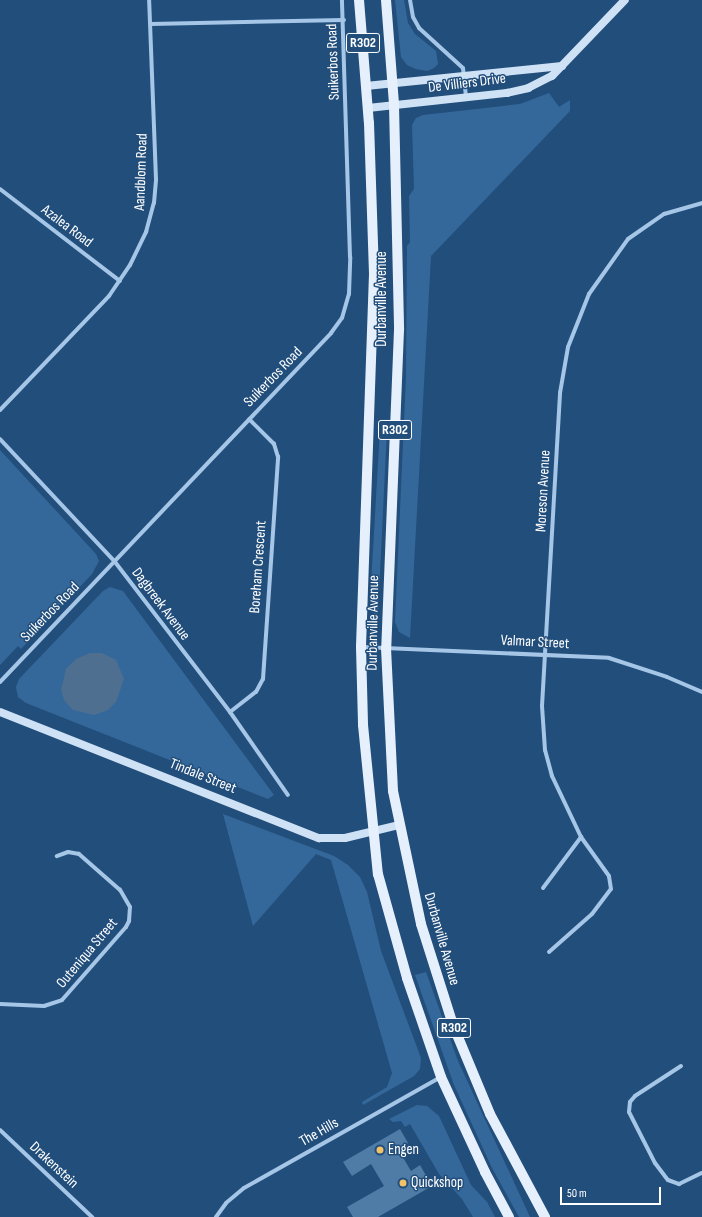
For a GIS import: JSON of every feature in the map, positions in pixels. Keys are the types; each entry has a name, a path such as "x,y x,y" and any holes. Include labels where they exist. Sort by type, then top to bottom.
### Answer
{"main road":[{"name":"Durbanville Avenue","path":"359,0 368,108 374,305 361,646 364,757 378,874 397,943 441,1077 485,1172 509,1217"},
{"name":"Durbanville Avenue","path":"386,0 394,105 398,330 386,648 390,755 399,825 423,931 453,1025 490,1114 545,1217"}],"street":[{"name":"Aandblom Road","path":"0,410 120,281 141,244 154,203 151,24 149,0"},
{"name":"Suikerbos Road","path":"0,682 331,334 342,318 347,302 350,257 344,20 342,0"},
{"path":"410,0 413,17 420,28 462,68 466,98"},
{"name":"De Villiers Drive","path":"368,108 466,98 528,88 552,76 625,0"},
{"path":"151,24 344,20"},
{"name":"De Villiers Drive","path":"366,86 562,66"},
{"name":"Azalea Road","path":"0,189 120,281"},
{"name":"Moreson Avenue","path":"549,952 592,914 611,889 610,879 581,837 563,804 545,750 542,706 560,393 576,324 597,279 628,238 664,214 702,203"},
{"name":"Boreham Crescent","path":"230,712 256,692 263,679 278,452 271,440 249,419"},
{"name":"Dagbreek Avenue","path":"0,439 115,562 230,712 288,795"},
{"name":"Valmar Street","path":"361,646 609,658 667,677 702,692"},
{"name":"Tindale Street","path":"0,712 319,838 336,839 399,825"},
{"path":"543,888 581,837"},
{"name":"Outeniqua Street","path":"0,1004 44,1006 62,1000 126,927 129,920 130,907 120,890 79,854 68,852 56,856"},
{"path":"681,1066 635,1096 630,1102 629,1112 655,1163 668,1180 679,1184 702,1173"},
{"name":"The Hills","path":"216,1217 226,1203 244,1188 441,1077"},
{"name":"Drakenstein","path":"0,1130 92,1217"}],"shaded area":[{"path":"395,0 404,0 408,23 415,34 436,51 438,64 434,68 427,71 416,69 407,65 401,57"},
{"path":"549,93 559,107 570,100 570,111 431,256 410,638 399,632 395,622 406,377 407,246 410,242 409,196 414,189 412,125 416,118 423,115 520,104"},
{"path":"380,428 387,429 378,614 374,614 371,585"},
{"path":"0,450 96,554 99,561 92,574 21,649 18,646 0,665"},
{"path":"110,587 123,591 274,795 268,799 26,703 18,697 16,687 19,679 103,591"},
{"path":"90,653 102,653 116,660 124,679 116,702 108,710 94,715 73,710 64,700 61,690 66,669 76,659"},
{"path":"223,814 334,856 348,865 360,877 367,892 381,951 421,1058 420,1069 414,1076 363,1105 362,1102 387,1087 392,1073 331,860 316,854 253,926"},
{"path":"426,972 458,1061 530,1217 519,1217 492,1168 454,1085 415,975"},
{"path":"417,1105 427,1106 439,1116 471,1185 487,1202 495,1217 473,1217 462,1199 439,1174 410,1124 405,1127 401,1121 393,1122 389,1119"}],"building":[{"path":"400,1129 408,1143 398,1149 411,1171 420,1165 432,1186 378,1217 353,1217 347,1207 384,1186 371,1164 352,1176 343,1162"}],"place":[{"name":"Engen","path":"380,1150"},
{"name":"Quickshop","path":"403,1183"}]}
